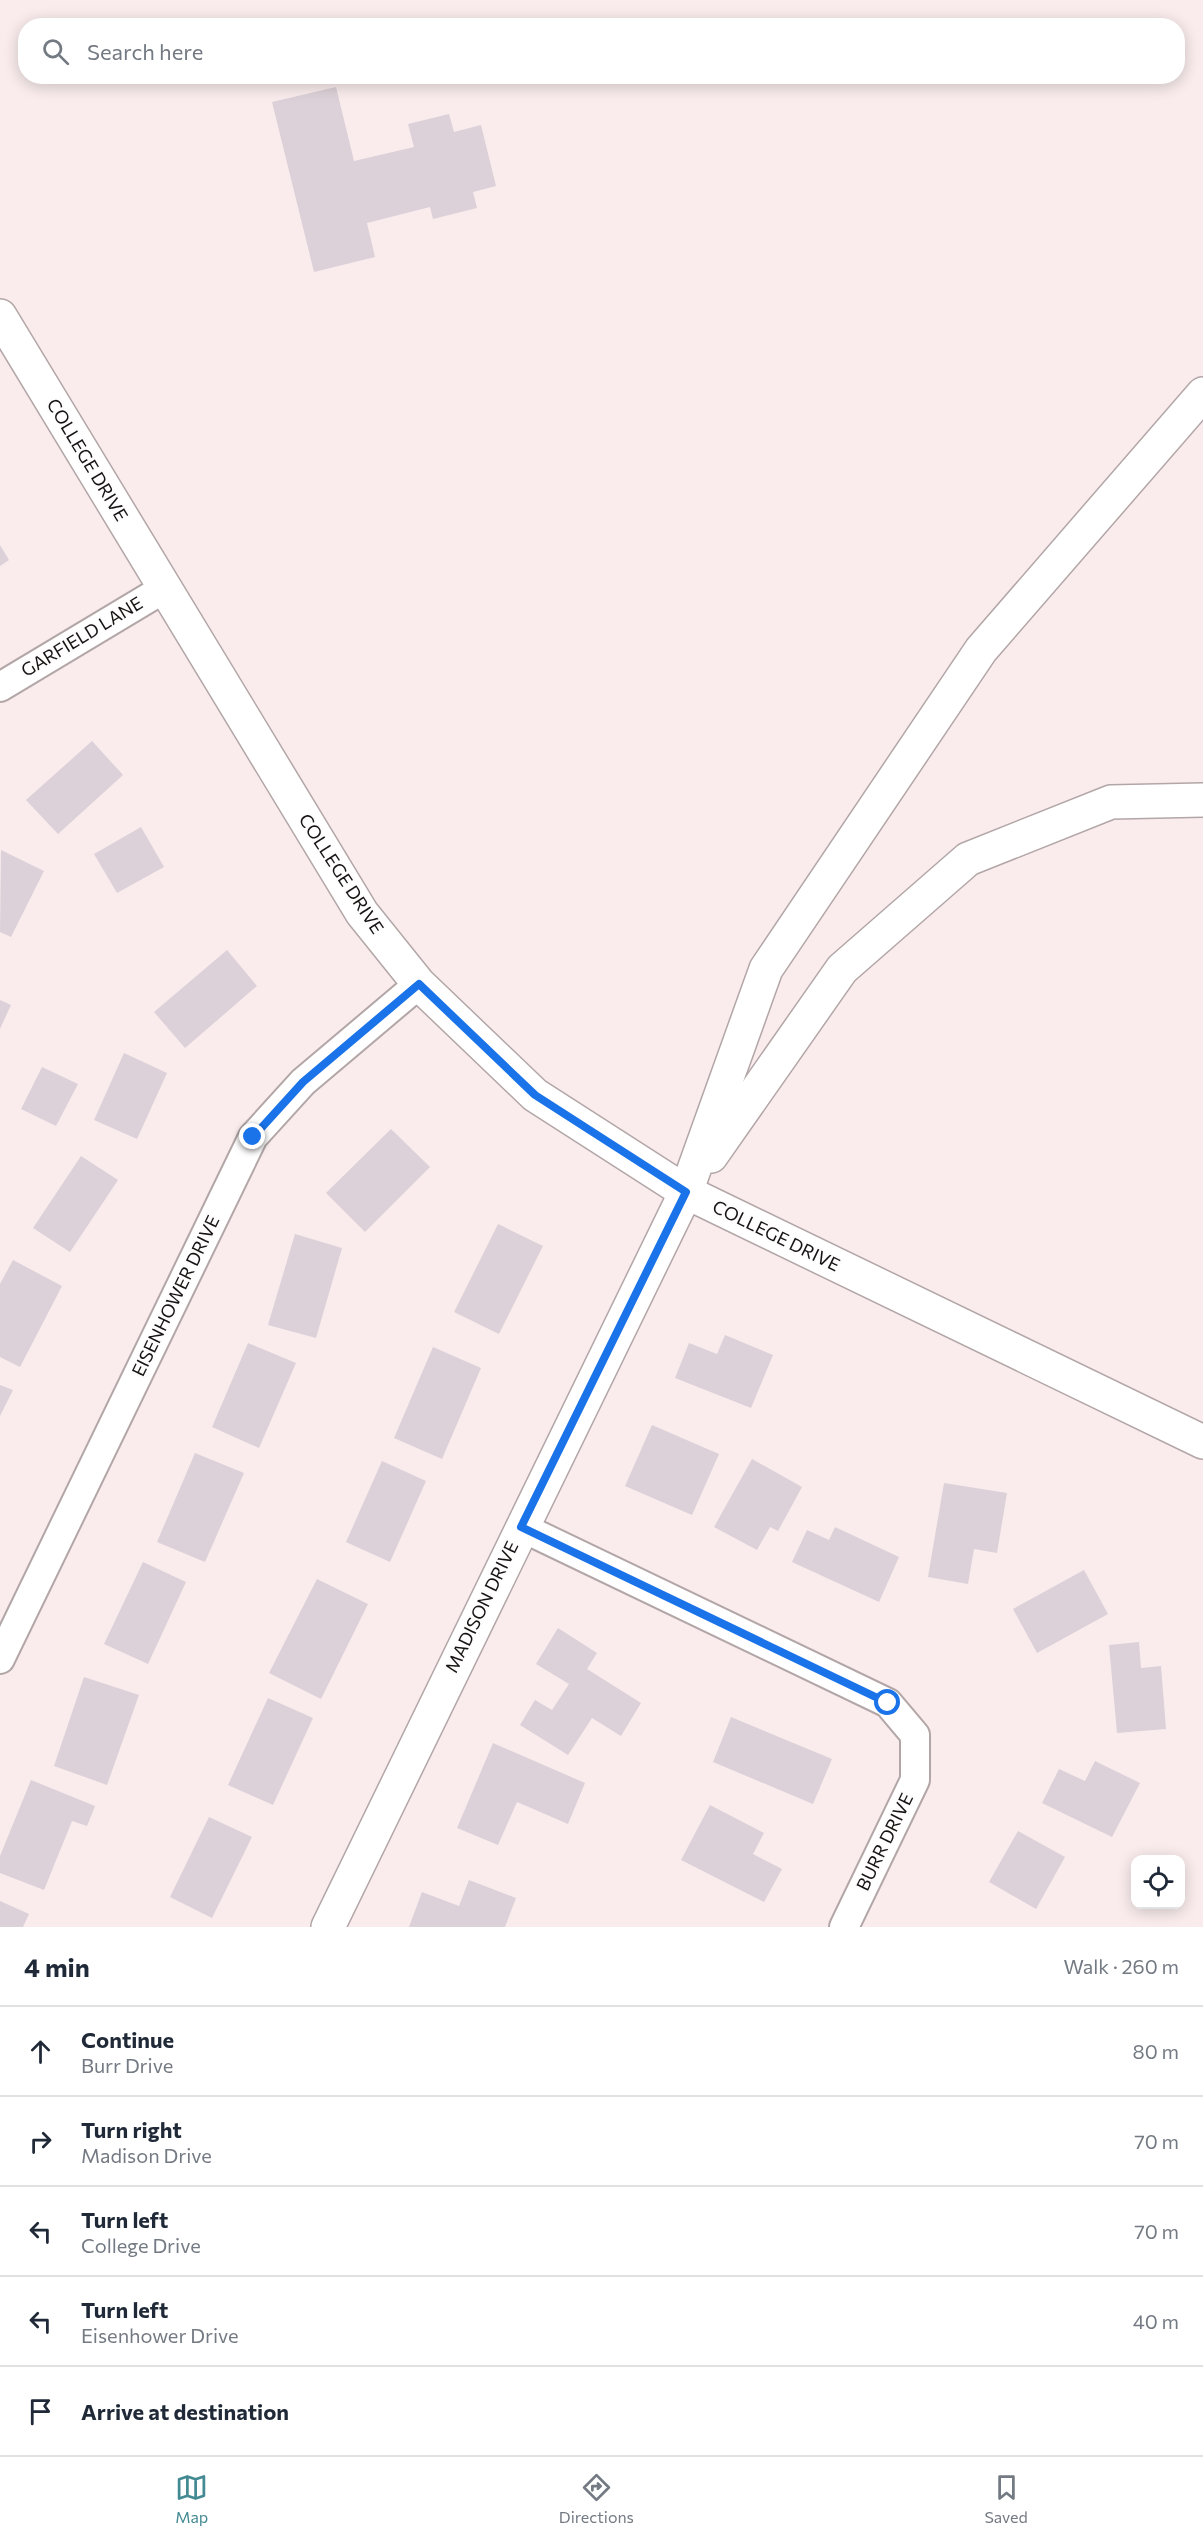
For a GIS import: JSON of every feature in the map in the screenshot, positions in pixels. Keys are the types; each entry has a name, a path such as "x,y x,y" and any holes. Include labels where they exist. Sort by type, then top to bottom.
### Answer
{"main road":[{"name":"COLLEGE DRIVE","path":"0,316 362,913 419,984 535,1095 686,1192 1203,1442"},
{"path":"686,1192 766,969 981,650 1203,394"},
{"path":"686,1192 842,969 968,859 1111,802 1203,801"},
{"name":"MADISON DRIVE","path":"328,1927 686,1192"}],"street":[{"name":"GARFIELD LANE","path":"0,687 165,588"},
{"name":"EISENHOWER DRIVE","path":"0,1659 253,1137 303,1082 419,984"},
{"name":"BURR DRIVE","path":"521,1527 888,1703 915,1735 915,1780 844,1927"}],"building":[{"path":"336,87 354,161 414,147 408,124 449,114 454,132 481,125 496,186 473,192 477,208 433,219 430,207 367,223 375,257 314,272 272,102"},
{"path":"0,545 9,560 0,566"},
{"path":"92,741 123,775 58,834 26,800"},
{"path":"141,827 164,867 117,893 94,854"},
{"path":"1,850 44,871 11,937 0,932"},
{"path":"227,950 257,986 185,1048 154,1012"},
{"path":"0,1000 11,1005 0,1029"},
{"path":"124,1053 167,1073 137,1139 94,1120"},
{"path":"42,1067 78,1084 56,1126 21,1109"},
{"path":"391,1129 430,1167 365,1232 326,1193"},
{"path":"81,1156 118,1180 70,1252 33,1228"},
{"path":"498,1224 543,1246 499,1334 454,1312"},
{"path":"295,1234 342,1248 316,1338 268,1325"},
{"path":"13,1260 62,1286 20,1367 0,1357 0,1284"},
{"path":"725,1335 773,1355 751,1408 675,1378 689,1343 717,1354"},
{"path":"248,1343 296,1363 259,1448 212,1427"},
{"path":"433,1347 481,1368 442,1459 394,1438"},
{"path":"0,1385 13,1390 0,1416"},
{"path":"652,1425 719,1454 692,1515 625,1486"},
{"path":"195,1453 244,1473 205,1562 157,1542"},
{"path":"752,1459 802,1487 778,1531 770,1527 757,1550 714,1527"},
{"path":"382,1461 426,1481 390,1562 346,1542"},
{"path":"944,1483 1007,1493 997,1553 974,1549 968,1584 928,1577"},
{"path":"835,1527 899,1557 879,1602 792,1562 807,1530 829,1540"},
{"path":"143,1562 186,1582 148,1664 104,1644"},
{"path":"1084,1570 1108,1614 1037,1653 1013,1609"},
{"path":"317,1579 368,1604 321,1699 269,1673"},
{"path":"558,1628 597,1653 587,1669 641,1703 621,1736 592,1718 568,1755 520,1725 535,1700 552,1710 569,1684 536,1664"},
{"path":"1139,1642 1141,1668 1161,1666 1166,1729 1117,1733 1109,1645"},
{"path":"84,1677 139,1695 107,1785 54,1766"},
{"path":"268,1698 313,1718 273,1805 228,1785"},
{"path":"731,1717 832,1759 813,1804 713,1762"},
{"path":"493,1743 585,1783 568,1824 517,1802 498,1845 457,1828"},
{"path":"1095,1761 1140,1783 1112,1837 1042,1803 1059,1769 1085,1781"},
{"path":"31,1780 95,1806 87,1826 72,1821 44,1890 0,1873 0,1856"},
{"path":"710,1805 764,1833 753,1854 782,1869 764,1902 681,1860"},
{"path":"209,1817 252,1837 212,1918 170,1897"},
{"path":"1018,1831 1065,1857 1036,1909 989,1882"},
{"path":"469,1880 516,1898 505,1927 409,1927 422,1892 459,1906"},
{"path":"0,1901 29,1914 23,1927 0,1927"}],"route":[{"path":"253,1137 303,1082 419,984 535,1095 686,1192 521,1527 888,1703"}]}
